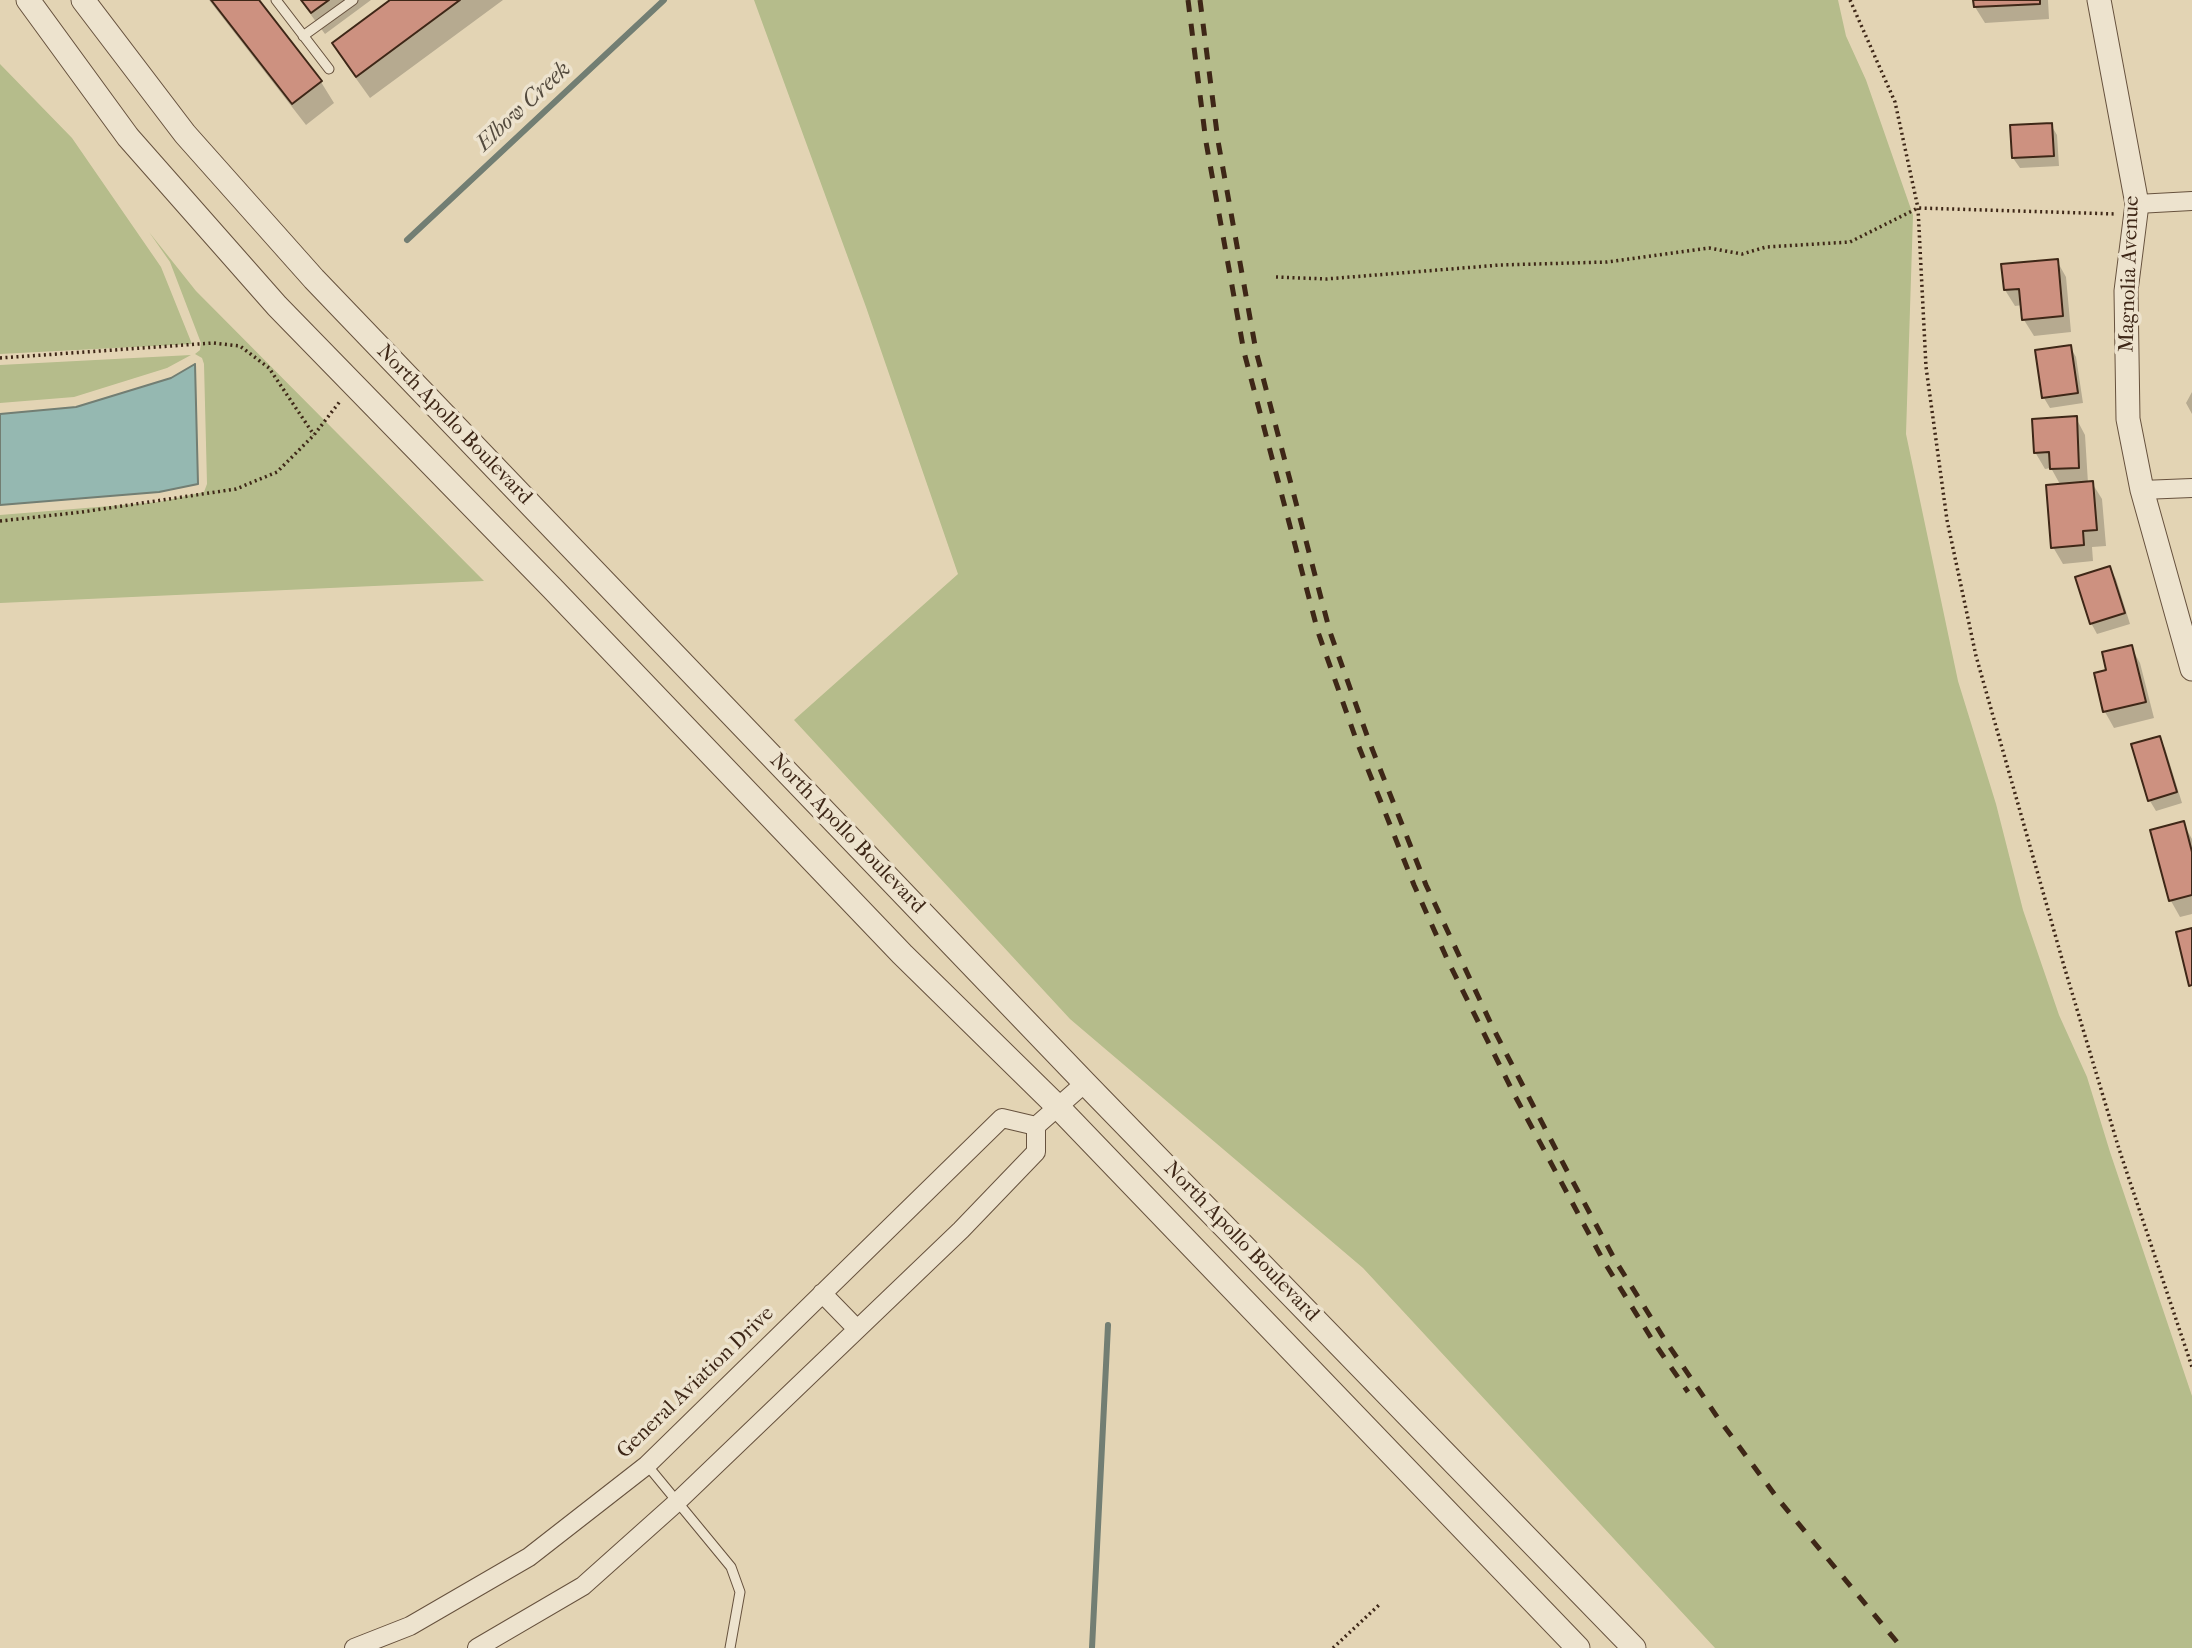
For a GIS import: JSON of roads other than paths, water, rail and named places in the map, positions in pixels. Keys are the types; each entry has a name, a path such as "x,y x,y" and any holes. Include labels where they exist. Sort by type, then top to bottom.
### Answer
{"street":[{"name":"North Apollo Boulevard","path":"28,0 128,137 277,306 902,954 1058,1107 1578,1648"},
{"name":"North Apollo Boulevard","path":"83,0 185,134 314,279 1085,1083 1634,1648"},
{"name":"Magnolia Avenue","path":"2099,0 2137,204 2126,291 2128,419 2142,490 2192,669"},
{"path":"2137,204 2192,201"},
{"path":"2142,490 2192,488"},
{"path":"477,1648 583,1586 677,1502 961,1230 1036,1152 1035,1126 1085,1083"},
{"name":"General Aviation Drive","path":"354,1648 410,1626 530,1557 647,1465 1002,1118 1035,1126"},
{"path":"822,1293 857,1329"}],"lane":[{"path":"276,0 329,69"},
{"path":"303,36 353,0"},
{"path":"647,1465 731,1567 740,1592 730,1648"}],"water":[{"path":"195,364 198,484 159,492 0,505 0,414 76,407 171,378"}],"waterway":[{"name":"Elbow Creek","path":"407,240 664,0"},
{"path":"1092,1648 1108,1325"}],"railway":[{"path":"1188,0 1206,142 1244,352 1318,632 1357,742 1414,885 1448,961 1514,1094 1603,1260 1688,1392"},
{"path":"1200,0 1218,141 1256,351 1330,632 1369,741 1426,885 1493,1028 1615,1260 1718,1418 1778,1499 1902,1648"}]}
